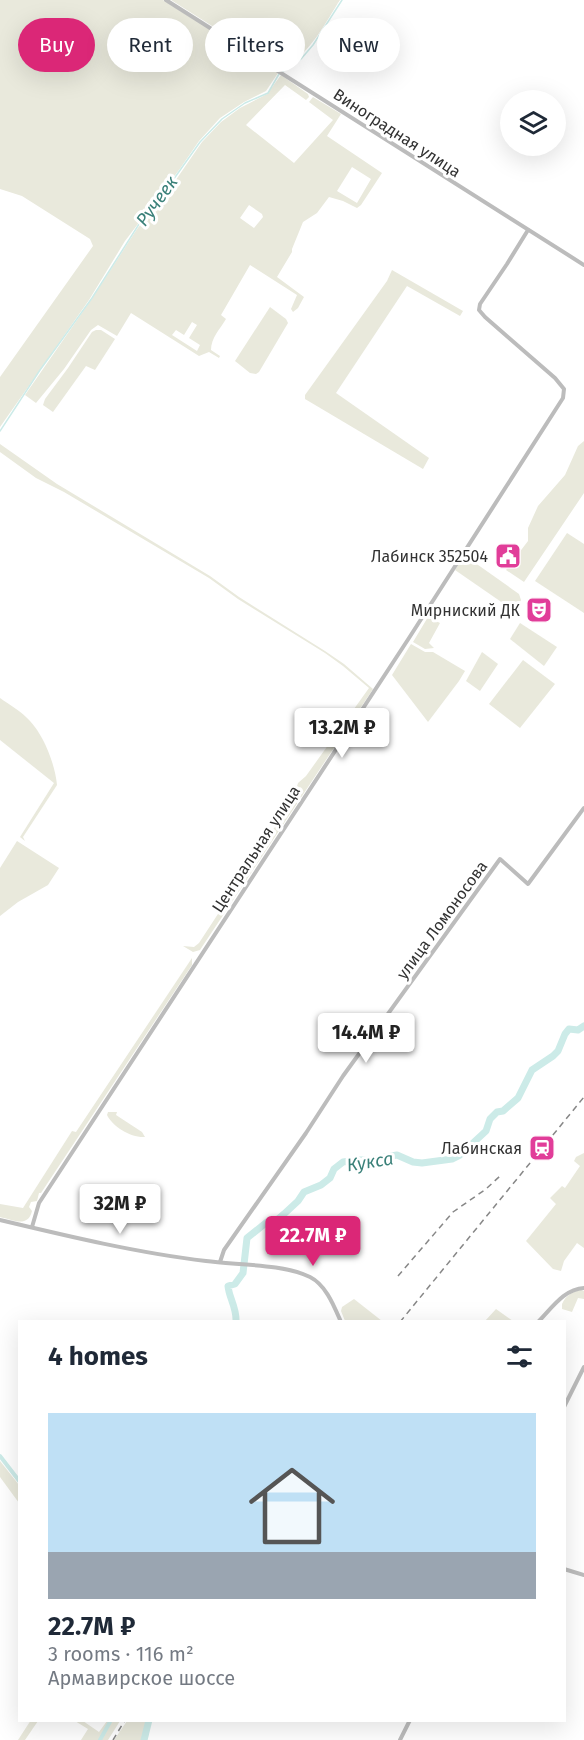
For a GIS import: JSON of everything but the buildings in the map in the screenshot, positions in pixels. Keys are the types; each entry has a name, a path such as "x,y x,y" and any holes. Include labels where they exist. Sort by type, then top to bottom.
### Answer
{"street":[{"name":"Виноградная улица","path":"166,0 584,265"},
{"name":"Центральная улица","path":"32,1227 39,1203 402,649 563,398 564,389 555,378 479,310 480,304 528,230"},
{"name":"улица Ломоносова","path":"220,1263 224,1250 343,1077 500,860 528,884 584,808"},
{"path":"0,1220 94,1241 220,1263 249,1264 312,1277 327,1293 340,1320"},
{"path":"540,1320 566,1294 574,1289 584,1288"},
{"path":"566,1403 584,1367"},
{"path":"566,1570 584,1575"},
{"path":"400,1740 409,1722"}],"shaded area":[{"path":"0,0 163,0 191,18 107,18 107,72 193,72 193,19 205,27 205,72 278,73 266,91 220,118 199,141 125,241 89,300 0,427 0,377 93,246 90,239 22,196 0,189"},
{"path":"171,0 340,0 329,18 317,18 317,36 305,51 305,18 205,18 205,22"},
{"path":"281,75 308,94 309,97 306,100 285,85 246,125 294,163 333,120 309,102 313,97 341,114 327,136 382,173 357,208 329,197 317,213 303,222 292,252 277,277 304,297 298,308 293,312 291,309 297,295 250,265 221,315 226,319 211,346 211,350 220,356 219,358 209,352 199,356 131,313 117,336 98,325 91,330 64,369 36,403 25,395 137,229 171,187 202,142 221,122 240,108 267,94","holes":["352,167 371,179 357,203 337,191","249,205 263,217 254,228 240,218","192,322 197,325 189,338 200,345 197,351 172,335 176,330 184,335"]},
{"path":"392,270 463,311 460,316 407,286 336,393 429,458 423,469 305,399 305,395 387,281"},
{"path":"270,307 288,323 259,372 250,373 235,361"},
{"path":"101,330 115,339 95,370 86,366 53,412 43,405 45,399 92,332"},
{"path":"584,441 584,493 524,582 506,570 528,541 528,528 538,506 565,475 578,446"},
{"path":"0,444 57,484 210,576 325,651 373,689 200,950 193,952 183,946 194,947 199,943 293,799 298,783 306,776 369,688 325,653 238,599 209,578 64,492 36,478 0,452"},
{"path":"567,533 584,544 584,613 535,581"},
{"path":"464,555 519,594 521,600 519,606 510,608 455,570"},
{"path":"428,617 440,623 429,643 434,648 425,649 413,642"},
{"path":"520,623 557,647 544,666 510,639"},
{"path":"411,644 425,652 433,652 465,671 428,722 392,675"},
{"path":"482,652 498,664 480,691 466,681"},
{"path":"523,660 555,684 520,728 489,704"},
{"path":"0,698 30,721 40,734 56,777 57,785 23,837 25,841 20,837 54,783 0,740"},
{"path":"17,841 59,868 48,885 18,902 0,916 0,868"},
{"path":"192,958 192,965 39,1193 37,1201 31,1202 30,1216 27,1220 19,1222 0,1217 0,1204 23,1208 72,1131 76,1132"},
{"path":"108,1112 117,1112 116,1115 142,1132 145,1137 128,1134 110,1119"},
{"path":"584,1153 584,1248 577,1243 564,1261 561,1271 553,1269 526,1241 556,1204 550,1198 562,1186 565,1188 580,1166 574,1161 576,1157"},
{"path":"581,1290 584,1291 584,1299 578,1298 572,1312 562,1309 567,1296"},
{"path":"354,1299 381,1320 345,1320 342,1307"},
{"path":"496,1309 512,1320 486,1320"},
{"path":"0,1461 18,1484 18,1502 0,1477"},
{"path":"30,1722 37,1722 25,1740 18,1740"},
{"path":"77,1722 84,1722 99,1732 106,1722 119,1722 108,1740 81,1740 88,1729"},
{"path":"126,1722 148,1722 142,1740 114,1740"}],"waterway":[{"name":"Ручеек","path":"0,431 40,370 92,298 141,221 200,142 222,119 245,103 268,93 279,74 301,59 313,45 342,0"},
{"name":"Кукса","path":"236,1320 228,1286 235,1284 243,1273 247,1238 267,1222 277,1220 298,1201 304,1192 321,1185 330,1178 334,1169 343,1162 397,1155 422,1163 452,1159 460,1155 486,1131 490,1119 497,1112 503,1111 518,1098 532,1070 558,1051 569,1029 578,1030 584,1026"},
{"path":"0,1456 18,1479"},
{"path":"100,1740 110,1722"},
{"name":"Кукса","path":"144,1740 148,1722"}],"railway":[{"path":"402,1320 584,1097"},
{"path":"398,1276 453,1212 486,1189 500,1176"},
{"path":"113,1740 124,1722"}],"place":[{"name":"Лабинск 352504","path":"508,556"},
{"name":"Мирниский ДК","path":"539,610"},
{"name":"Лабинская","path":"542,1148"}]}
